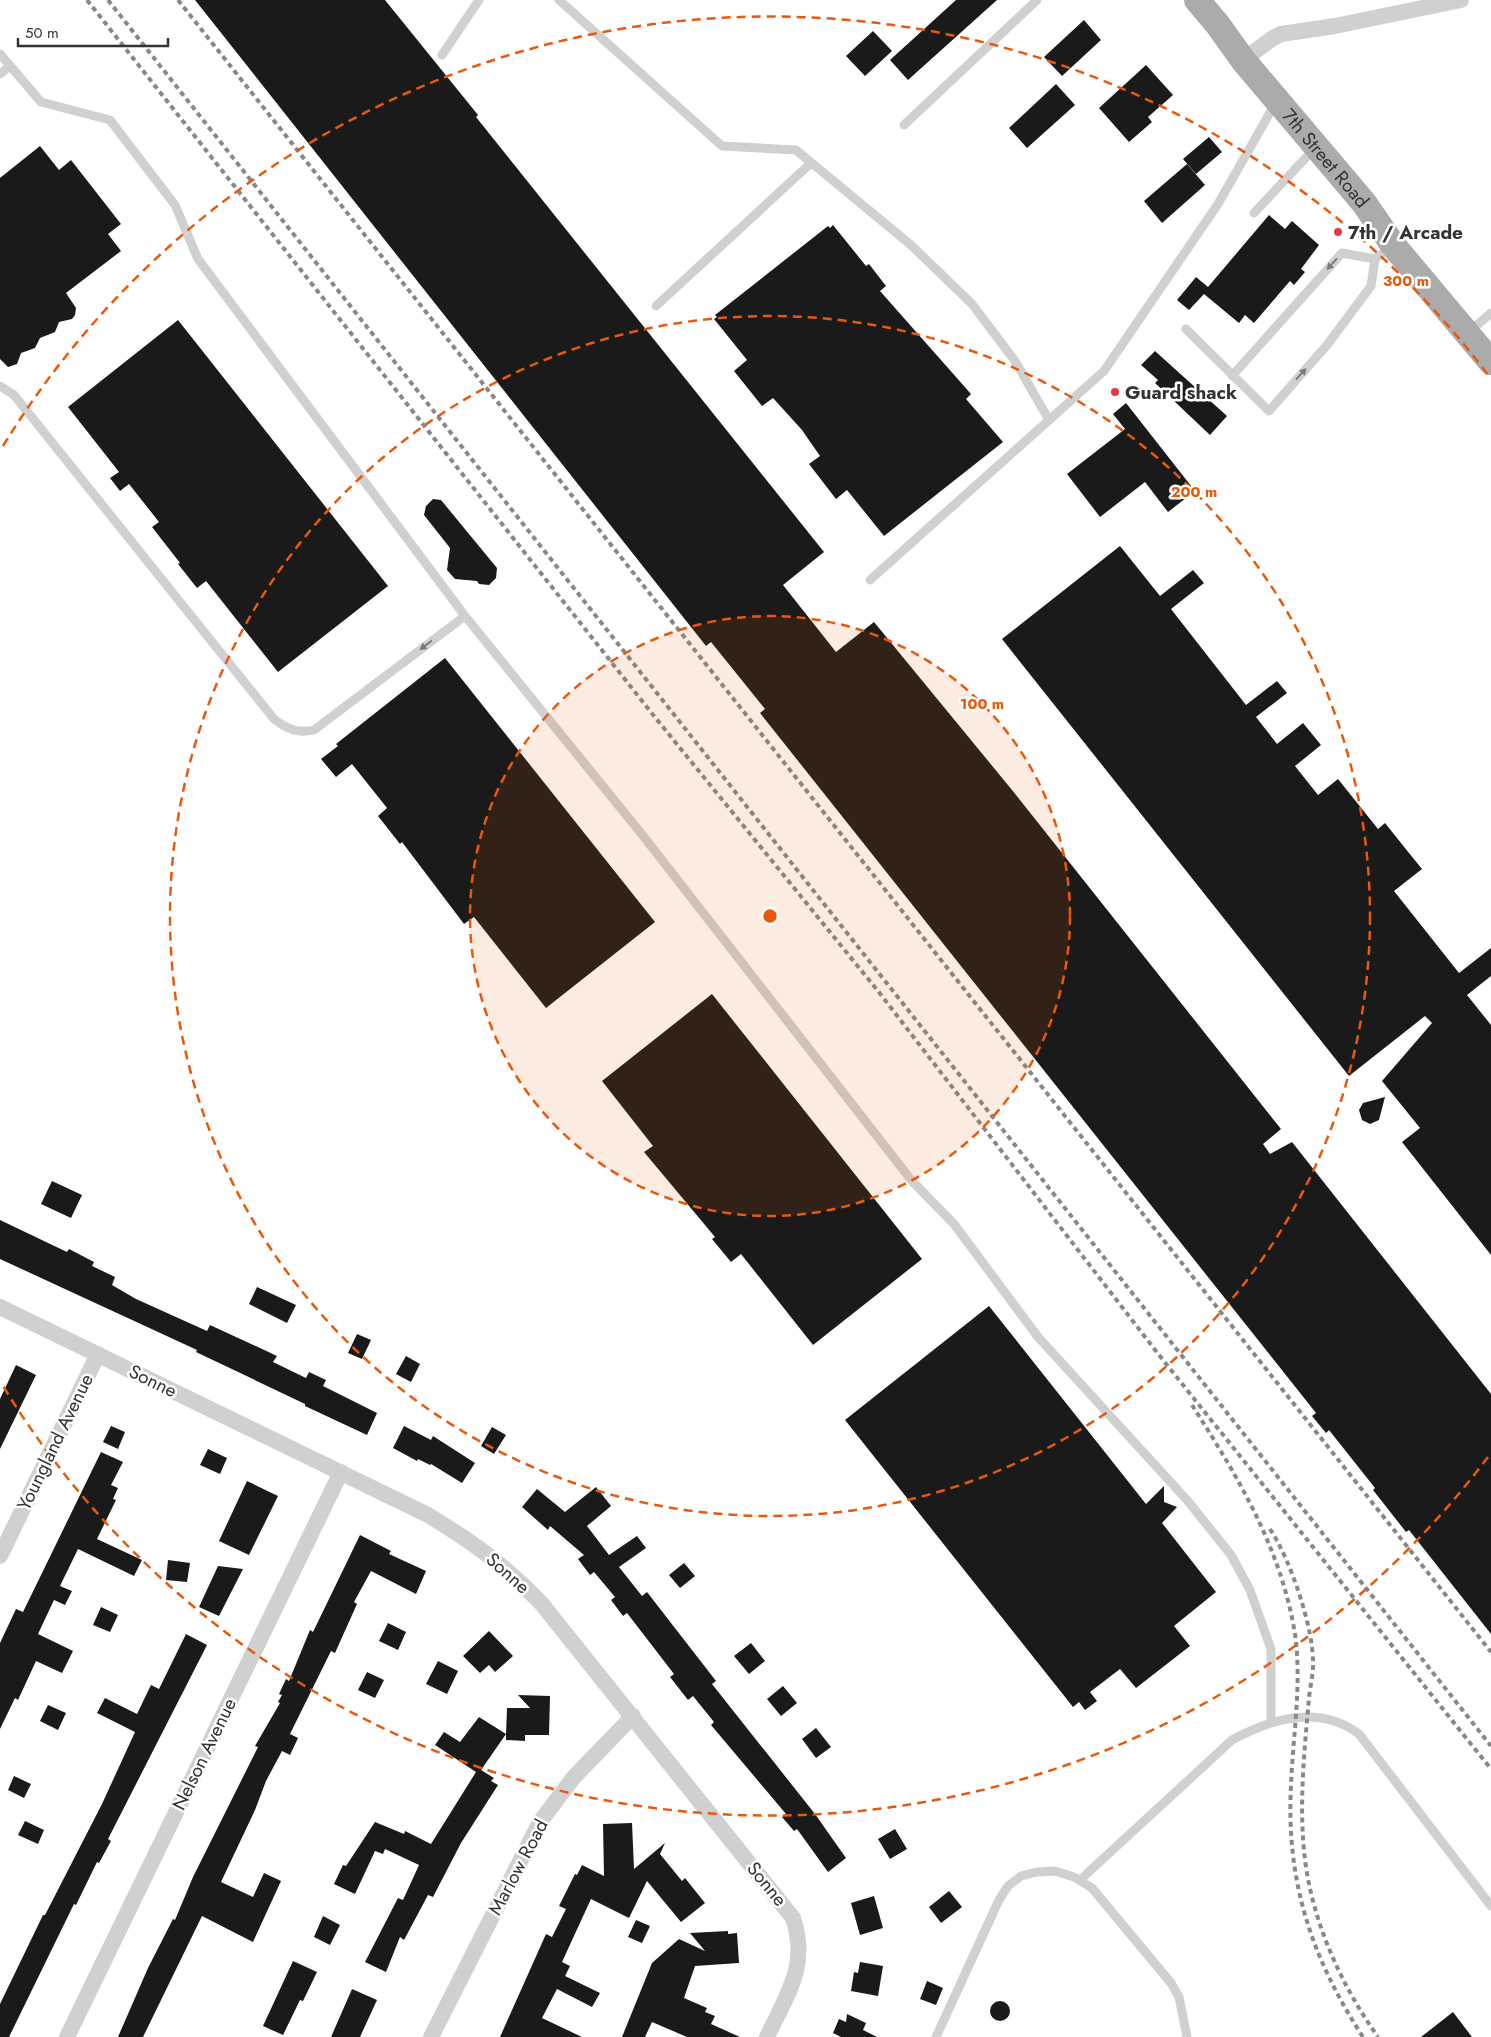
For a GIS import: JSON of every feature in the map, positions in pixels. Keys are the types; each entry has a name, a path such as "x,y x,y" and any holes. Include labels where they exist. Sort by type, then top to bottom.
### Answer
{"main road":[{"name":"7th Street Road","path":"1197,0 1276,102 1364,203 1384,252 1466,334 1491,362"}],"street":[{"path":"1243,60 1272,38 1282,34 1335,26 1462,0"},
{"name":"Sonne","path":"0,1307 428,1515 476,1545 513,1573 541,1603 633,1716 793,1918 800,1938 797,1967 767,2037"},
{"name":"Youngland Avenue","path":"0,1556 98,1354"},
{"name":"Nelson Avenue","path":"67,2037 341,1472"},
{"name":"Marlow Road","path":"431,2037 540,1822 574,1777 633,1716"}],"lane":[{"path":"442,55 479,0"},
{"path":"559,0 722,146 796,150 911,245 972,304 1015,361 1049,420"},
{"path":"904,125 1037,0"},
{"path":"0,54 41,102 110,120 175,205 198,259 465,616 644,837 912,1181 954,1224 1038,1337 1187,1500 1231,1555 1250,1590 1271,1649 1271,1723"},
{"path":"0,74 10,66"},
{"path":"870,580 1104,371 1218,204 1276,102"},
{"path":"1254,213 1316,147"},
{"path":"656,306 811,163"},
{"path":"1186,329 1232,376 1269,411 1327,345 1371,286 1384,252 1342,253 1232,376"},
{"path":"1466,334 1491,313"},
{"path":"0,386 14,395 274,719 283,726 295,731 314,730 465,616"},
{"path":"1080,1880 1232,1740 1255,1727 1295,1718 1318,1717 1334,1720 1359,1734 1491,1906"},
{"path":"936,2037 999,1900 1008,1886 1021,1876 1037,1872 1055,1871 1080,1880 1092,1888 1104,1900 1171,1983 1179,1997 1187,2037"}],"building":[{"path":"195,0 385,0 478,115 476,117 824,552 783,585 836,652 874,622 1012,790 1281,1129 1263,1144 1270,1154 1292,1142 1491,1394 1491,1634 1409,1530 1406,1532 1373,1490 1375,1488 1329,1430 1326,1433 1312,1416 1316,1413 760,713 765,709 711,642 706,646"},
{"path":"956,0 997,0 908,80 890,60"},
{"path":"1084,20 1101,40 1062,76 1044,57"},
{"path":"873,31 892,51 865,76 846,56"},
{"path":"1146,65 1173,95 1148,117 1152,122 1129,142 1099,108"},
{"path":"1056,84 1075,105 1027,148 1009,128"},
{"path":"1209,137 1222,152 1196,174 1183,159"},
{"path":"40,146 59,170 71,160 121,224 108,234 121,251 66,293 76,308 72,319 59,322 55,332 40,338 35,348 21,353 17,364 8,367 0,359 0,178"},
{"path":"1187,164 1205,185 1162,223 1144,201"},
{"path":"1269,215 1285,229 1292,221 1319,245 1301,269 1305,272 1294,285 1290,281 1254,323 1245,315 1239,323 1204,294 1189,310 1177,300 1196,277 1208,287"},
{"path":"833,225 866,266 869,264 886,286 880,291 971,394 966,399 1003,442 884,536 847,490 836,499 809,464 820,456 802,430 773,398 762,406 734,371 747,360 714,319 717,317 715,315 828,226 830,228"},
{"path":"178,320 388,586 278,672 206,581 197,588 152,527 159,522 129,484 120,491 110,478 119,472 68,407"},
{"path":"1155,351 1227,416 1210,435 1155,383 1158,380 1141,365"},
{"path":"1126,403 1195,491 1168,512 1145,482 1100,517 1067,474 1125,429 1113,414"},
{"path":"433,499 441,500 497,568 496,578 489,585 479,584 477,581 455,579 447,570 450,548 424,515 426,506"},
{"path":"1120,546 1160,596 1193,570 1204,583 1171,609 1246,705 1277,681 1287,693 1256,717 1277,744 1303,723 1321,745 1295,766 1318,795 1338,779 1378,829 1385,823 1422,869 1394,891 1459,973 1491,948 1491,976 1467,995 1491,1025 1491,1255 1402,1142 1420,1128 1382,1081 1432,1023 1425,1016 1349,1076 1002,639"},
{"path":"445,658 655,922 546,1008 474,917 464,924 402,842 400,844 378,816 387,808 352,764 336,777 321,759 338,746 336,744"},
{"path":"712,994 922,1259 813,1345 741,1254 731,1262 712,1239 715,1237 644,1152 653,1146 602,1081"},
{"path":"1385,1097 1379,1120 1370,1124 1362,1120 1359,1110 1363,1103"},
{"path":"52,1181 82,1195 71,1218 41,1204"},
{"path":"0,1220 67,1252 69,1249 94,1262 92,1266 115,1277 112,1285 136,1299 207,1331 210,1325 260,1348 277,1356 273,1362 306,1378 309,1372 326,1380 323,1386 377,1413 367,1435 196,1352 197,1350 0,1259"},
{"path":"257,1287 296,1305 287,1323 249,1304"},
{"path":"989,1306 1146,1504 1164,1486 1164,1502 1177,1507 1162,1523 1216,1592 1174,1626 1190,1646 1136,1688 1120,1669 1090,1692 1097,1701 1085,1710 1079,1702 1073,1707 845,1420"},
{"path":"357,1334 371,1340 362,1359 348,1353"},
{"path":"406,1356 420,1364 411,1382 396,1374"},
{"path":"16,1365 36,1375 0,1449 0,1399"},
{"path":"111,1426 125,1432 118,1449 103,1442"},
{"path":"404,1426 431,1440 433,1436 475,1463 462,1483 431,1464 418,1459 417,1461 393,1448"},
{"path":"492,1427 506,1435 494,1454 481,1446"},
{"path":"208,1449 227,1458 220,1474 200,1465"},
{"path":"101,1452 123,1462 111,1485 118,1488 113,1499 116,1500 97,1539 142,1560 134,1576 78,1549 60,1586 72,1591 65,1605 54,1600 38,1634 73,1651 62,1673 36,1661 18,1700 15,1698 0,1729 0,1643 16,1609 23,1612"},
{"path":"247,1481 278,1496 249,1555 219,1541"},
{"path":"596,1487 611,1506 587,1526 609,1555 637,1536 646,1548 619,1567 642,1596 647,1592 716,1681 712,1684 815,1814 846,1858 828,1872 797,1829 794,1831 782,1817 786,1814 711,1725 714,1722 693,1696 688,1700 670,1677 674,1674 627,1613 623,1616 611,1600 615,1597 594,1572 590,1575 578,1559 584,1555 550,1526 548,1530 522,1507 537,1489 565,1512"},
{"path":"360,1535 391,1551 389,1554 426,1571 416,1594 371,1571 354,1602 357,1604 335,1653 331,1651 290,1734 298,1738 290,1755 282,1751 266,1781 255,1810 221,1882 253,1897 264,1873 281,1881 253,1942 202,1916 143,2037 118,2037 148,1968 173,1919 175,1920 193,1877 258,1747 255,1746 280,1703 278,1702 282,1695 279,1694 286,1679 289,1681 310,1630 313,1632"},
{"path":"168,1560 190,1563 187,1582 166,1580"},
{"path":"684,1563 695,1576 680,1588 669,1575"},
{"path":"218,1566 243,1569 219,1616 199,1607"},
{"path":"101,1607 118,1615 110,1632 93,1625"},
{"path":"388,1623 406,1632 398,1650 379,1641"},
{"path":"489,1631 513,1656 495,1672 489,1665 480,1673 463,1656"},
{"path":"186,1634 207,1645 108,1839 111,1841 99,1863 97,1862 76,1905 74,1904 9,2037 0,2037 0,2004 43,1915 45,1915 102,1804 135,1732 97,1713 105,1698 137,1714 151,1685 159,1689"},
{"path":"751,1643 765,1661 749,1674 734,1656"},
{"path":"438,1661 458,1671 447,1694 426,1684"},
{"path":"367,1672 384,1680 375,1698 358,1690"},
{"path":"783,1686 797,1703 781,1716 767,1699"},
{"path":"518,1695 550,1696 549,1735 525,1735 525,1741 506,1740 507,1708 530,1708"},
{"path":"48,1705 66,1713 58,1730 40,1721"},
{"path":"479,1717 506,1734 481,1770 494,1778 491,1781 498,1785 461,1843 433,1897 428,1895 404,1940 400,1937 386,1972 365,1962 398,1898 403,1900 419,1865 385,1849 383,1854 375,1851 355,1894 334,1884 343,1865 346,1866 375,1822 404,1834 405,1831 431,1844 476,1772 435,1745 444,1732 460,1742"},
{"path":"816,1728 831,1747 816,1758 802,1739"},
{"path":"14,1776 31,1784 24,1798 8,1790"},
{"path":"25,1821 44,1830 38,1844 18,1835"},
{"path":"632,1823 634,1869 665,1843 660,1854 682,1881 685,1878 705,1903 681,1922 647,1881 629,1918 591,1899 562,1962 570,1966 565,1976 600,1993 592,2007 557,1989 542,2018 582,2037 500,2037 546,1934 552,1937 566,1909 559,1906 575,1874 577,1875 582,1865 604,1876 603,1824"},
{"path":"895,1829 907,1849 890,1859 878,1839"},
{"path":"949,1891 962,1907 941,1923 929,1907"},
{"path":"874,1896 883,1928 860,1935 851,1903"},
{"path":"323,1916 340,1925 330,1945 314,1937"},
{"path":"636,1920 650,1926 642,1943 628,1937"},
{"path":"728,1931 728,1934 737,1933 739,1963 695,1966 684,1998 707,2008 705,2012 715,2016 711,2024 740,2037 687,2037 652,2022 645,2037 622,2037 652,1963 679,1939 705,1951 690,1933"},
{"path":"293,1961 317,1972 303,2001 300,2000 283,2035 263,2026"},
{"path":"860,1962 883,1966 878,1996 851,1991 854,1972 858,1973"},
{"path":"927,1981 943,1988 936,2005 920,1999"},
{"path":"352,1989 377,2000 360,2037 331,2037"},
{"path":"1000,2001 1007,2004 1010,2011 1007,2018 1000,2021 993,2018 990,2011 993,2004"},
{"path":"1453,2012 1472,2037 1421,2037"},
{"path":"847,2014 866,2023 863,2030 877,2037 841,2037 833,2033 839,2019 846,2022"}],"railway":[{"path":"87,0 654,716 878,991 1159,1355 1491,1769"},
{"path":"108,0 1491,1746"},
{"path":"178,0 1491,1652"},
{"path":"1192,1405 1226,1459 1255,1514 1279,1572 1288,1602 1295,1634 1298,1671 1291,1785 1293,1854 1298,1886 1316,1947 1329,1977 1363,2037"},
{"path":"1270,1529 1293,1575 1310,1632 1313,1669 1303,1768 1302,1803 1303,1838 1311,1891 1318,1917 1337,1968 1363,2015 1378,2037"}],"place":[{"name":"7th / Arcade","path":"1338,232"},
{"name":"Guard shack","path":"1115,392"}]}
